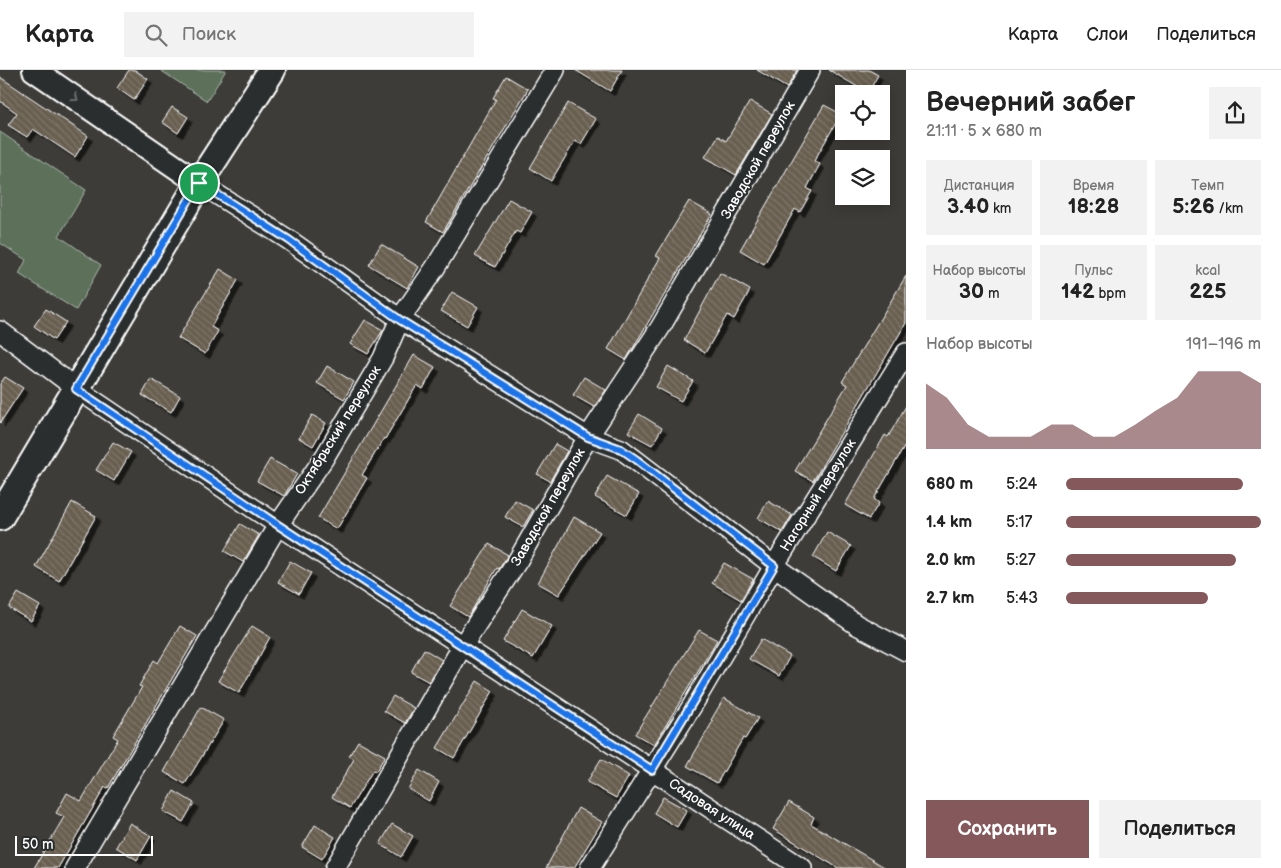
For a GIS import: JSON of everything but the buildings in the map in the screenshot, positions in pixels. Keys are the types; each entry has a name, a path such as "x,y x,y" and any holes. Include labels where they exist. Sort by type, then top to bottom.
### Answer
{"main road":[{"path":"0,517 199,183 272,70"}],"street":[{"path":"34,70 199,183 289,240 400,320 588,437 621,449 629,454 774,566 857,625 906,651"},
{"name":"Октябрьский переулок","path":"74,868 278,525 324,458 382,358 400,320 435,268 555,70"},
{"name":"Заводской переулок","path":"335,868 463,645 518,560 588,437 660,328 810,70"},
{"name":"Садовая улица","path":"0,331 76,389 278,525 802,868"},
{"name":"Нагорный переулок","path":"590,868 652,770 774,566 906,353"}],"green space":[{"path":"160,70 226,70 207,101"},
{"path":"0,132 86,190 59,236 101,265 76,310 19,274 26,260 0,243"}],"route":[{"path":"199,183 289,240 400,320 588,437 621,449 774,566 652,770 278,525 76,389 199,183"}]}
